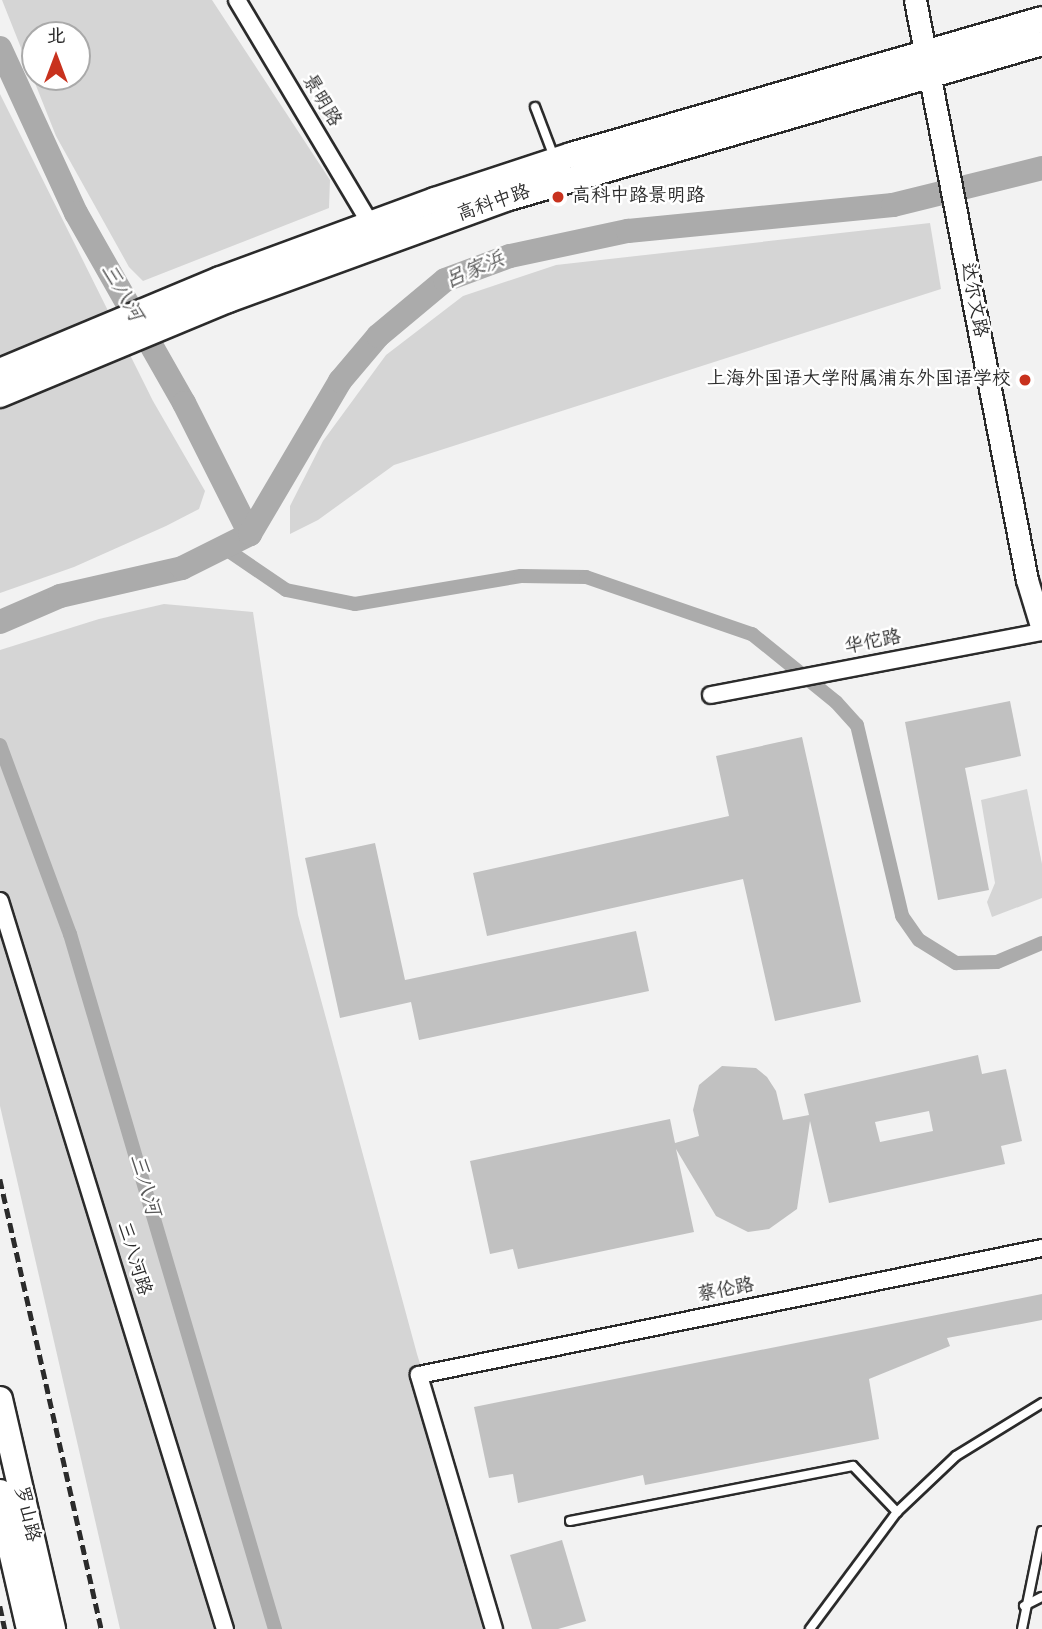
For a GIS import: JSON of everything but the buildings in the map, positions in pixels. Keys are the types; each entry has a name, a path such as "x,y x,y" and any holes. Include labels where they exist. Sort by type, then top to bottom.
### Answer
{"highway":[{"path":"0,1494 31,1629"}],"main road":[{"name":"高科中路","path":"162,315 292,275 509,198 933,62 1042,19"},
{"name":"高科中路","path":"0,395 123,332 370,223 555,160 933,62 1042,43"},
{"name":"高科中路","path":"0,370 123,332"},
{"name":"罗山路","path":"0,1399 53,1629"}],"street":[{"name":"景明路","path":"237,0 370,223"},
{"path":"915,0 933,62"},
{"path":"926,0 933,62"},
{"name":"达尔文路","path":"933,62 1027,579 1042,630"},
{"name":"达尔文路","path":"968,249 1042,595"},
{"name":"华佗路","path":"711,695 1042,630"},
{"name":"三八河路","path":"0,901 225,1629"},
{"name":"蔡伦路","path":"494,1629 419,1375 1042,1248"}],"lane":[{"path":"534,107 555,160"},
{"path":"810,1629 897,1512 956,1456 1042,1403"},
{"path":"570,1521 853,1466 897,1512"},
{"path":"1022,1629 1024,1606 1042,1531"},
{"path":"1024,1606 1042,1597"}],"shaded area":[{"path":"2,0 212,0 330,180 329,208 143,281 129,267 56,136 38,91 91,91 91,21 21,21 21,48"},
{"path":"0,94 153,401 205,491 199,509 166,526 74,567 0,593"},
{"path":"930,223 941,289 394,465 318,520 290,534 290,506 323,441 386,355 463,296 556,265"},
{"path":"164,604 253,612 298,915 417,1354 502,1629 120,1629 0,1106 0,650 99,619"},
{"path":"1027,789 1042,864 1042,898 992,917 987,902 995,883 981,800"}],"waterway":[{"name":"三八河","path":"0,48 76,213 184,403 250,534"},
{"name":"吕家浜","path":"0,622 60,596 182,568 250,534 340,381 378,336 445,280 510,256 628,231 893,205 1042,168"},
{"path":"223,547 286,590 355,604 521,576 586,577 752,634 836,702 857,725 902,916 919,940 956,963 997,962 1042,943"},
{"name":"三八河","path":"0,745 70,934 275,1629"}],"railway":[{"path":"0,1179 101,1629"},
{"path":"0,1606 5,1629"}],"place":[{"name":"高科中路景明路","path":"558,197"},
{"name":"上海外国语大学附属浦东外国语学校","path":"1025,380"}]}
